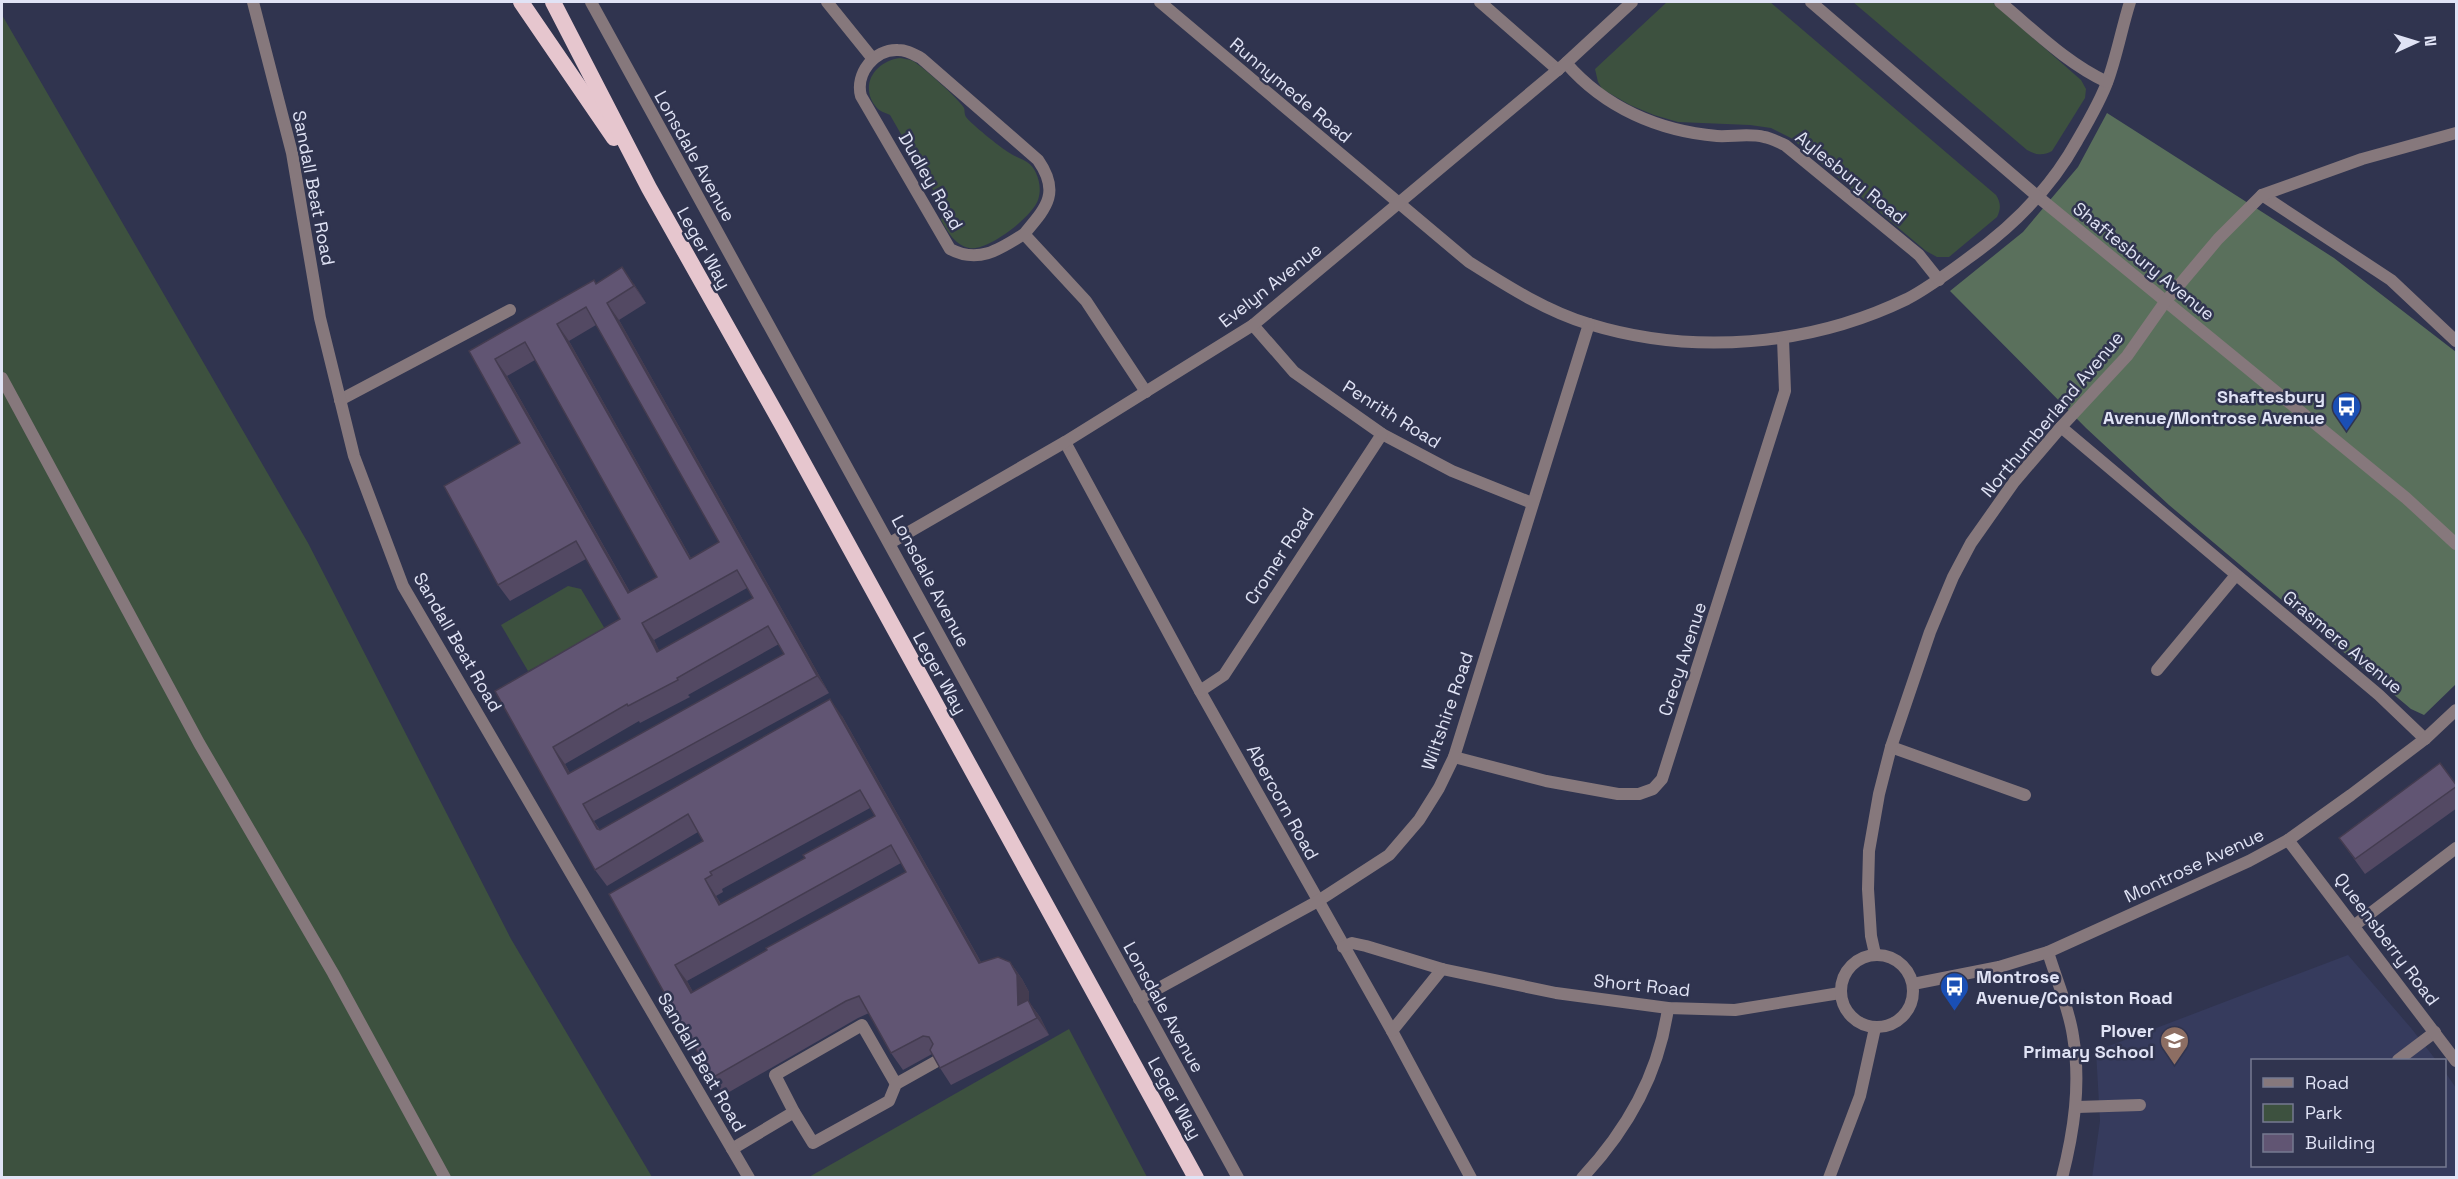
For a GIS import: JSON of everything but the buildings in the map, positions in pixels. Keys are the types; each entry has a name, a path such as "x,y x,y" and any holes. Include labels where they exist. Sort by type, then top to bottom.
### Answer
{"highway":[{"name":"Leger Way","path":"522,2 648,188"},
{"name":"Leger Way","path":"553,2 648,188 784,428 1196,1178"}],"street":[{"name":"Sandall Beat Road","path":"253,2 292,153 320,318 354,456 403,586 749,1178"},
{"name":"Lonsdale Avenue","path":"591,2 1238,1178"},
{"path":"827,2 873,59"},
{"name":"Runnymede Road","path":"1160,2 1469,262 1517,292 1589,324 1642,336 1694,342 1783,339 1876,312 1939,280 1997,238 2037,196 2077,142 2107,81 2130,2"},
{"name":"Aylesbury Road","path":"1480,2 1562,67 1610,102 1635,116 1662,126 1717,136 1763,136 1785,145 1919,255 1939,280"},
{"name":"Evelyn Avenue","path":"890,543 1065,442 1253,325 1562,67 1632,2"},
{"name":"Shaftesbury Avenue","path":"1811,2 2037,196 2406,498 2457,544"},
{"path":"2000,2 2061,54 2087,72 2107,81"},
{"name":"Dudley Road","path":"898,50 908,51 921,58 1038,160 1047,172 1050,195 1047,206 1024,234 984,256 969,256 950,249 861,96 858,85 861,76 873,59 880,54 898,50"},
{"name":"Northumberland Avenue","path":"1875,954 1871,936 1868,889 1869,851 1879,794 1891,747 1930,632 1953,577 1971,543 2014,482 2061,426 2127,356 2165,302 2238,217 2262,195 2362,159 2457,133"},
{"path":"2262,195 2391,280 2457,341"},
{"path":"1024,234 1086,301 1146,392"},
{"path":"340,400 510,310"},
{"name":"Wiltshire Road","path":"1139,999 1318,901 1389,855 1404,839 1440,788 1454,757 1589,324"},
{"name":"Penrith Road","path":"1253,325 1294,372 1382,434 1452,471 1532,503"},
{"name":"Crecy Avenue","path":"1454,757 1546,782 1618,794 1639,794 1653,789 1662,779 1785,391 1783,339"},
{"path":"2,378 199,743 333,973 445,1178"},
{"name":"Grasmere Avenue","path":"2061,426 2379,695 2425,739"},
{"name":"Cromer Road","path":"1200,691 1224,675 1382,434"},
{"name":"Abercorn Road","path":"1065,442 1200,691 1392,1031 1471,1178"},
{"path":"2157,670 2236,575"},
{"name":"Montrose Avenue","path":"1913,984 1999,967 2048,952 2249,861 2288,840 2454,717"},
{"path":"1891,747 2025,795"},
{"name":"Queensberry Road","path":"2288,840 2457,1061"},
{"path":"2355,925 2457,848"},
{"name":"Short Road","path":"1343,947 1352,943 1366,945 1442,969 1556,993 1668,1008 1736,1010 1840,993"},
{"path":"2048,952 2073,1035 2077,1107 2062,1178"},
{"path":"1875,954 1888,956 1902,964 1913,984 1913,997 1904,1015 1888,1026 1875,1028 1863,1025 1852,1018 1841,1001 1840,993 1841,981 1849,966 1859,958 1875,954"},
{"path":"1392,1031 1442,969"},
{"path":"1582,1178 1606,1153 1643,1094 1658,1059 1668,1008"},
{"path":"896,1084 862,1025 775,1075 813,1143 889,1101 896,1084 937,1061"},
{"path":"1829,1178 1860,1096 1875,1028"},
{"path":"2399,1059 2434,1032"},
{"path":"2077,1107 2140,1105"},
{"path":"732,1149 794,1112"}],"shaded area":[{"name":"Plover Primary School","path":"2348,955 2435,1059 2251,1059 2251,1167 2446,1167 2446,1073 2456,1088 2456,1177 2092,1178 2100,1121 2096,1051"}],"green space":[{"path":"1667,2 1770,2 1996,195 2000,206 1997,217 1949,257 1937,257 1926,251 1791,138 1771,128 1750,125 1678,122 1630,105 1602,89 1595,69"},
{"path":"1853,2 1992,2 2081,80 2086,89 2085,98 2052,151 2043,154 2030,152"},
{"path":"2,15 308,543 511,939 652,1177 2,1177"},
{"path":"900,58 913,61 924,69 961,104 966,117 973,124 1004,149 1028,162 1036,173 1040,190 1034,207 1018,224 987,245 969,248 952,237 941,220 944,209 890,115 878,109 872,100 869,83 872,76 883,64"},
{"path":"2107,113 2334,258 2456,352 2456,684 2424,715 2411,709 2169,505 2086,428 1950,291 2023,232 2078,167"},
{"path":"568,586 581,589 605,629 528,671 501,625"},
{"path":"1069,1029 1147,1177 809,1177"}],"place":[{"name":"Shaftesbury Avenue/Montrose Avenue","path":"2346,432"},
{"name":"Montrose Avenue/Coniston Road","path":"1955,1012"},
{"name":"Plover Primary School","path":"2175,1066"}]}
